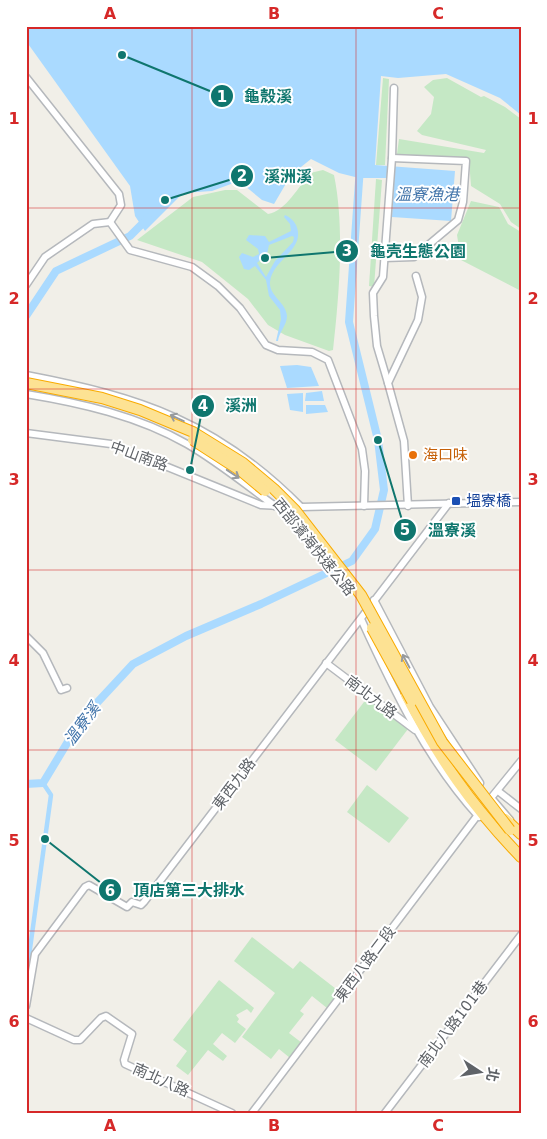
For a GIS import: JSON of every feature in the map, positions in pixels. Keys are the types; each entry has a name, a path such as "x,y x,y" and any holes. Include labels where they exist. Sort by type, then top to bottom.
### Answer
{"highway":[{"name":"西部濱海快速公路","path":"26,382 102,398 140,410 193,432 243,463 295,510 361,595 401,677"},
{"name":"西部濱海快速公路","path":"26,389 92,401 136,415 189,437 241,471 289,513 322,552 357,600 401,677 442,742 521,850"},
{"path":"401,677 454,752 503,816 521,833"},
{"path":"401,677 431,744 486,820 521,857"},
{"name":"西部濱海快速公路","path":"507,832 521,840"}],"street":[{"path":"27,78 119,194 121,205 110,222"},
{"path":"394,88 392,158 383,277 373,293 379,353 404,441 408,506"},
{"path":"384,258 414,257 458,220 463,202 466,161 392,158"},
{"path":"110,222 130,250 192,268 218,286 240,308 266,345 278,350 312,352 328,360 362,448 365,471 364,506"},
{"path":"26,285 45,257 93,224 110,222"},
{"path":"388,383 418,320 422,297 416,276"},
{"path":"26,375 128,398 193,425 256,466 301,507"},
{"path":"26,394 97,408 134,420 186,443 237,477 276,507"},
{"name":"中山南路","path":"26,433 111,444 262,505 276,507 408,506 449,503 521,502"},
{"name":"東西九路","path":"26,1006 35,954 85,887 89,885 127,907 132,902 141,905 449,503"},
{"path":"374,600 430,707 466,765 521,833"},
{"path":"361,619 416,731 477,816 521,857"},
{"path":"26,636 43,653 61,690 68,688"},
{"name":"南北九路","path":"326,663 416,731"},
{"path":"491,798 521,761"},
{"path":"498,791 521,809"},
{"name":"東西八路二段","path":"252,1113 477,816"},
{"name":"南北八路101巷","path":"385,1113 521,935"},
{"name":"南北八路","path":"26,1018 74,1040 80,1040 100,1018 106,1016 111,1018 132,1034 124,1060 125,1064 232,1113"}],"green space":[{"path":"383,78 389,79 385,165 376,165"},
{"path":"447,78 481,97 484,96 505,107 521,119 521,229 511,222 500,204 471,186 469,160 397,154 399,139 484,153 486,150 422,135 417,131 431,114 434,97 424,87 433,80"},
{"path":"323,170 334,175 339,217 339,285 333,350 329,351 285,335 268,325 248,299 202,262 137,240 193,197 225,190 237,190 268,214 275,212 292,197 310,173"},
{"path":"376,179 382,180 374,287 369,286"},
{"path":"471,201 499,207 508,224 521,232 521,291 461,260 457,235"},
{"path":"367,698 408,729 376,771 335,740"},
{"path":"367,785 409,818 389,843 347,812"},
{"path":"252,937 293,969 300,961 340,992 327,1008 312,996 300,1011 304,1014 289,1033 302,1043 290,1058 279,1049 271,1059 242,1037 275,993 234,961"},
{"path":"219,980 254,1008 251,1013 247,1009 236,1015 239,1019 237,1022 246,1029 235,1043 222,1033 213,1044 227,1056 223,1061 208,1050 188,1075 176,1066 187,1051 173,1040"}],"water":[{"name":"溫寮漁港","path":"26,26 521,26 521,115 500,98 446,74 398,78 381,76 375,165 455,171 451,221 392,217 394,178 359,178 339,173 311,159 291,175 274,204 262,200 239,181 212,191 183,193 145,231 135,216 130,186 26,41"},
{"path":"285,215 293,220 298,234 293,248 276,267 270,282 272,291 284,307 287,316 278,341 276,341 281,319 280,310 269,296 266,280 255,266 249,270 244,269 239,257 242,253 253,257 259,254 258,249 246,240 249,235 265,236 269,242 291,231 290,224 284,217","holes":["292,236 294,237 293,242 275,261 266,277 257,263 267,254 269,245"]},
{"path":"297,365 311,367 319,386 287,388 280,366"},
{"path":"322,391 324,401 305,401 306,393"},
{"path":"303,393 303,412 290,410 287,394"},
{"path":"306,405 325,405 328,412 306,414"}],"waterway":[{"name":"溫寮溪","path":"26,784 43,783 81,720 133,664 186,636 261,604 352,561 375,529 384,490 378,440 349,322 360,167"},
{"path":"26,316 56,271 130,236 148,218"},
{"path":"26,978 51,795 43,783"},
{"path":"82,1042 104,1020"},
{"path":"123,1053 121,1063 123,1065"}],"place":[{"name":"龜殼溪","path":"122,55"},
{"name":"溪洲溪","path":"165,200"},
{"name":"龜壳生態公園","path":"265,258"},
{"name":"溫寮溪","path":"378,440"},
{"name":"海口味","path":"413,455"},
{"name":"溪洲","path":"190,470"},
{"name":"塭寮橋","path":"456,501"},
{"name":"頂店第三大排水","path":"45,839"}]}
